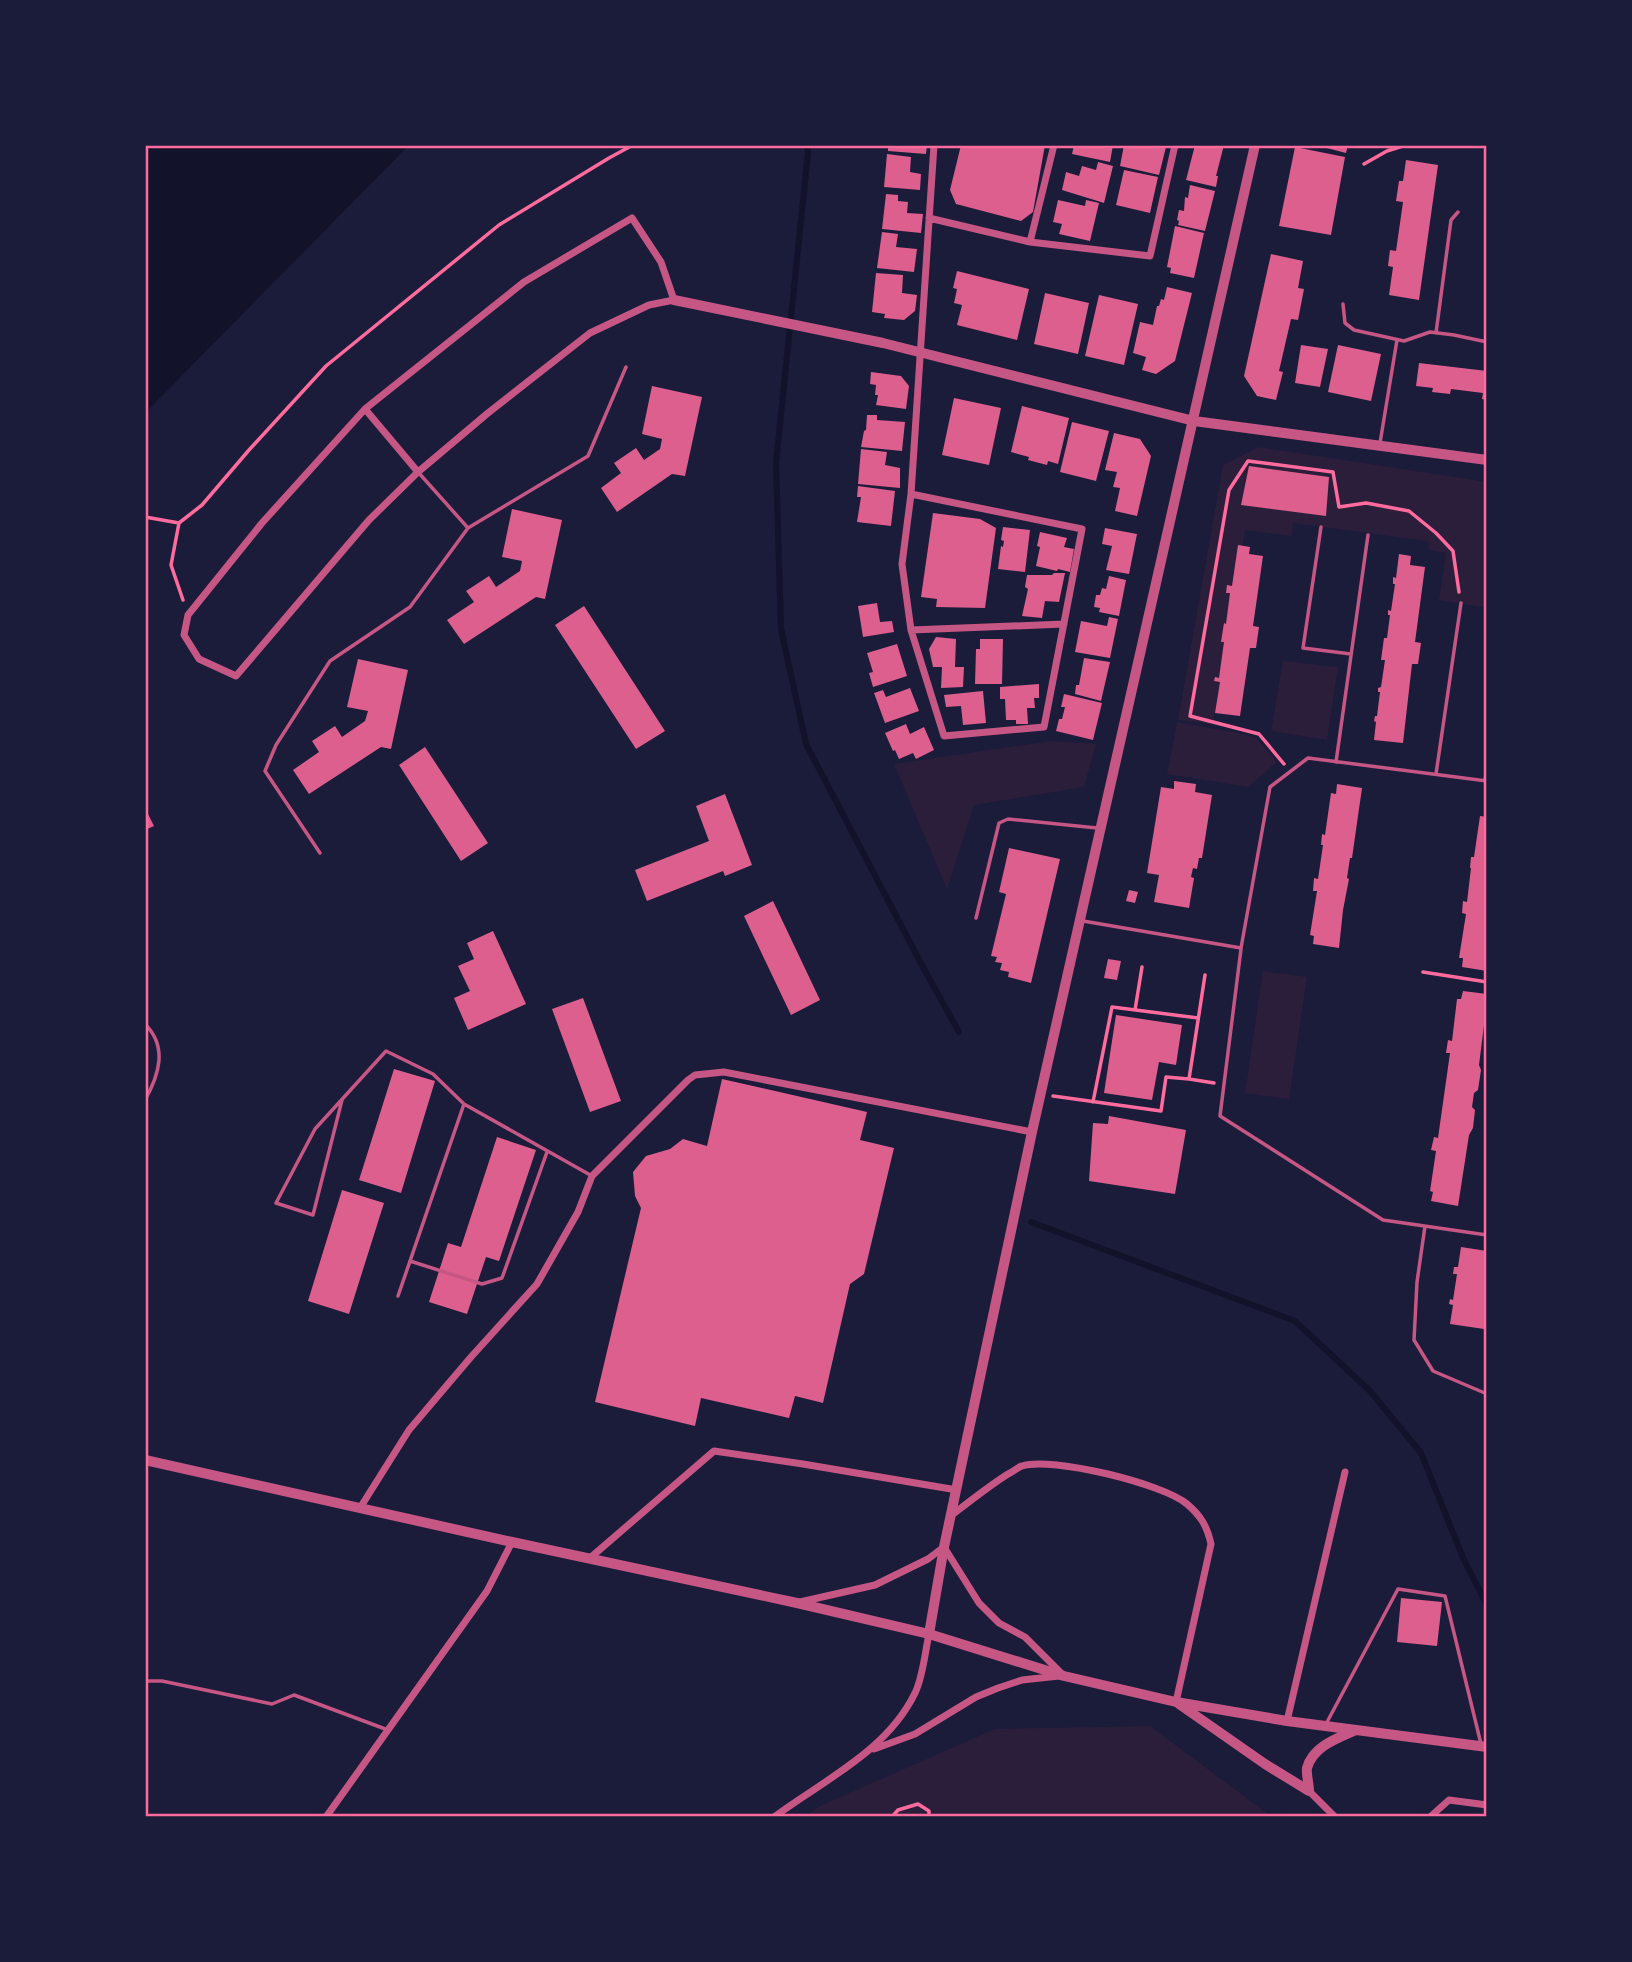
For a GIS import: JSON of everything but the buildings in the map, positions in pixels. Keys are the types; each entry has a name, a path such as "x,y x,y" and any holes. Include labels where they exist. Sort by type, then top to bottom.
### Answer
{"street":[{"path":"911,494 1082,529 1044,727 944,736 911,630 902,564 911,494 934,145"},
{"path":"1030,242 1054,145"},
{"path":"929,218 1030,242 1150,256 1175,145"},
{"path":"774,1817 870,1750 893,1726 916,1691 1032,1132 1255,145"},
{"path":"674,300 661,262 632,218 524,282 365,409 262,523 188,615 184,635 199,659 236,676 369,520 418,472 590,333 649,305 674,300 883,343 1194,421 1487,460"},
{"path":"365,409 418,472"},
{"path":"911,630 1064,624"},
{"path":"360,1508 409,1430 537,1284 578,1212 592,1176 695,1075 724,1072 1032,1132"},
{"path":"590,1558 714,1451 957,1490"},
{"path":"145,1460 797,1603 929,1634 1064,1676 1176,1702 1287,1721 1484,1746"},
{"path":"952,1515 996,1482 1023,1466 1046,1464 1067,1465 1121,1477 1186,1502 1207,1525 1210,1544 1176,1702"},
{"path":"1287,1721 1345,1472"},
{"path":"326,1817 487,1591 512,1542"},
{"path":"797,1603 876,1585 929,1559 944,1547"},
{"path":"944,1547 979,1603 999,1623 1025,1637 1064,1676"},
{"path":"870,1750 915,1734 976,1697 998,1688 1022,1680 1064,1676"},
{"path":"1176,1702 1309,1791 1335,1817"},
{"path":"1309,1791 1307,1769 1316,1753 1328,1742 1357,1730"},
{"path":"1430,1817 1449,1800 1487,1805"}],"lane":[{"path":"1436,333 1451,220 1458,212"},
{"path":"1343,304 1345,323 1354,330 1404,341 1430,332 1487,342"},
{"path":"1379,445 1397,340"},
{"path":"320,853 265,771 276,745 330,661 410,607 468,528 588,456 626,367"},
{"path":"418,472 468,528"},
{"path":"1321,527 1303,648 1352,654"},
{"path":"1336,762 1368,535"},
{"path":"1436,775 1461,603"},
{"path":"1487,767 1486,781 1308,758 1270,786 1241,948 1220,1116 1384,1220 1487,1235"},
{"path":"976,918 999,823 1008,819 1101,829"},
{"path":"1081,920 1241,948"},
{"path":"145,1024 154,1033 160,1061 156,1079 145,1100"},
{"path":"342,1100 313,1215 276,1203 316,1129 342,1100 386,1051 433,1074 464,1104 592,1176"},
{"path":"398,1296 464,1104"},
{"path":"410,1261 482,1284 502,1278 547,1152"},
{"path":"1425,1226 1417,1282 1414,1340 1433,1371 1487,1394"},
{"path":"1324,1726 1398,1590 1409,1591 1445,1596 1484,1746"},
{"path":"145,1681 162,1681 272,1703 294,1695 388,1730"}],"path":[{"path":"188,615 171,565 179,523 202,505 248,450 326,366 499,225 633,145"},
{"path":"1364,164 1387,151 1406,145"},
{"path":"1290,771 1259,734 1190,716 1229,490 1248,460 1333,472 1339,507 1366,503 1409,511 1454,551 1461,603"},
{"path":"145,517 179,523"},
{"path":"1135,1010 1142,967"},
{"path":"1423,972 1487,982"},
{"path":"1189,1079 1205,975"},
{"path":"1093,1102 1112,1007 1198,1018"},
{"path":"1041,1094 1161,1111 1166,1077 1224,1085"},
{"path":"892,1817 898,1810 918,1804 929,1811 929,1817"}],"shaded area":[{"path":"145,145 409,145 145,413"},
{"path":"1258,447 1487,482 1487,608 1439,600 1446,553 1429,550 1428,541 1293,523 1292,536 1245,530 1213,724 1178,720 1223,465"},
{"path":"1283,661 1338,667 1327,740 1271,731"},
{"path":"1177,722 1256,738 1277,762 1248,787 1167,774"},
{"path":"1051,741 1096,744 1084,787 974,805 947,889 894,764"},
{"path":"1263,971 1307,977 1289,1099 1245,1093"},
{"path":"1150,1726 1272,1817 804,1817 822,1805 995,1729"}],"waterway":[{"path":"807,145 776,463 781,629 806,744 959,1032"},
{"path":"1031,1222 1295,1321 1370,1391 1421,1453 1464,1560 1487,1605"}]}
